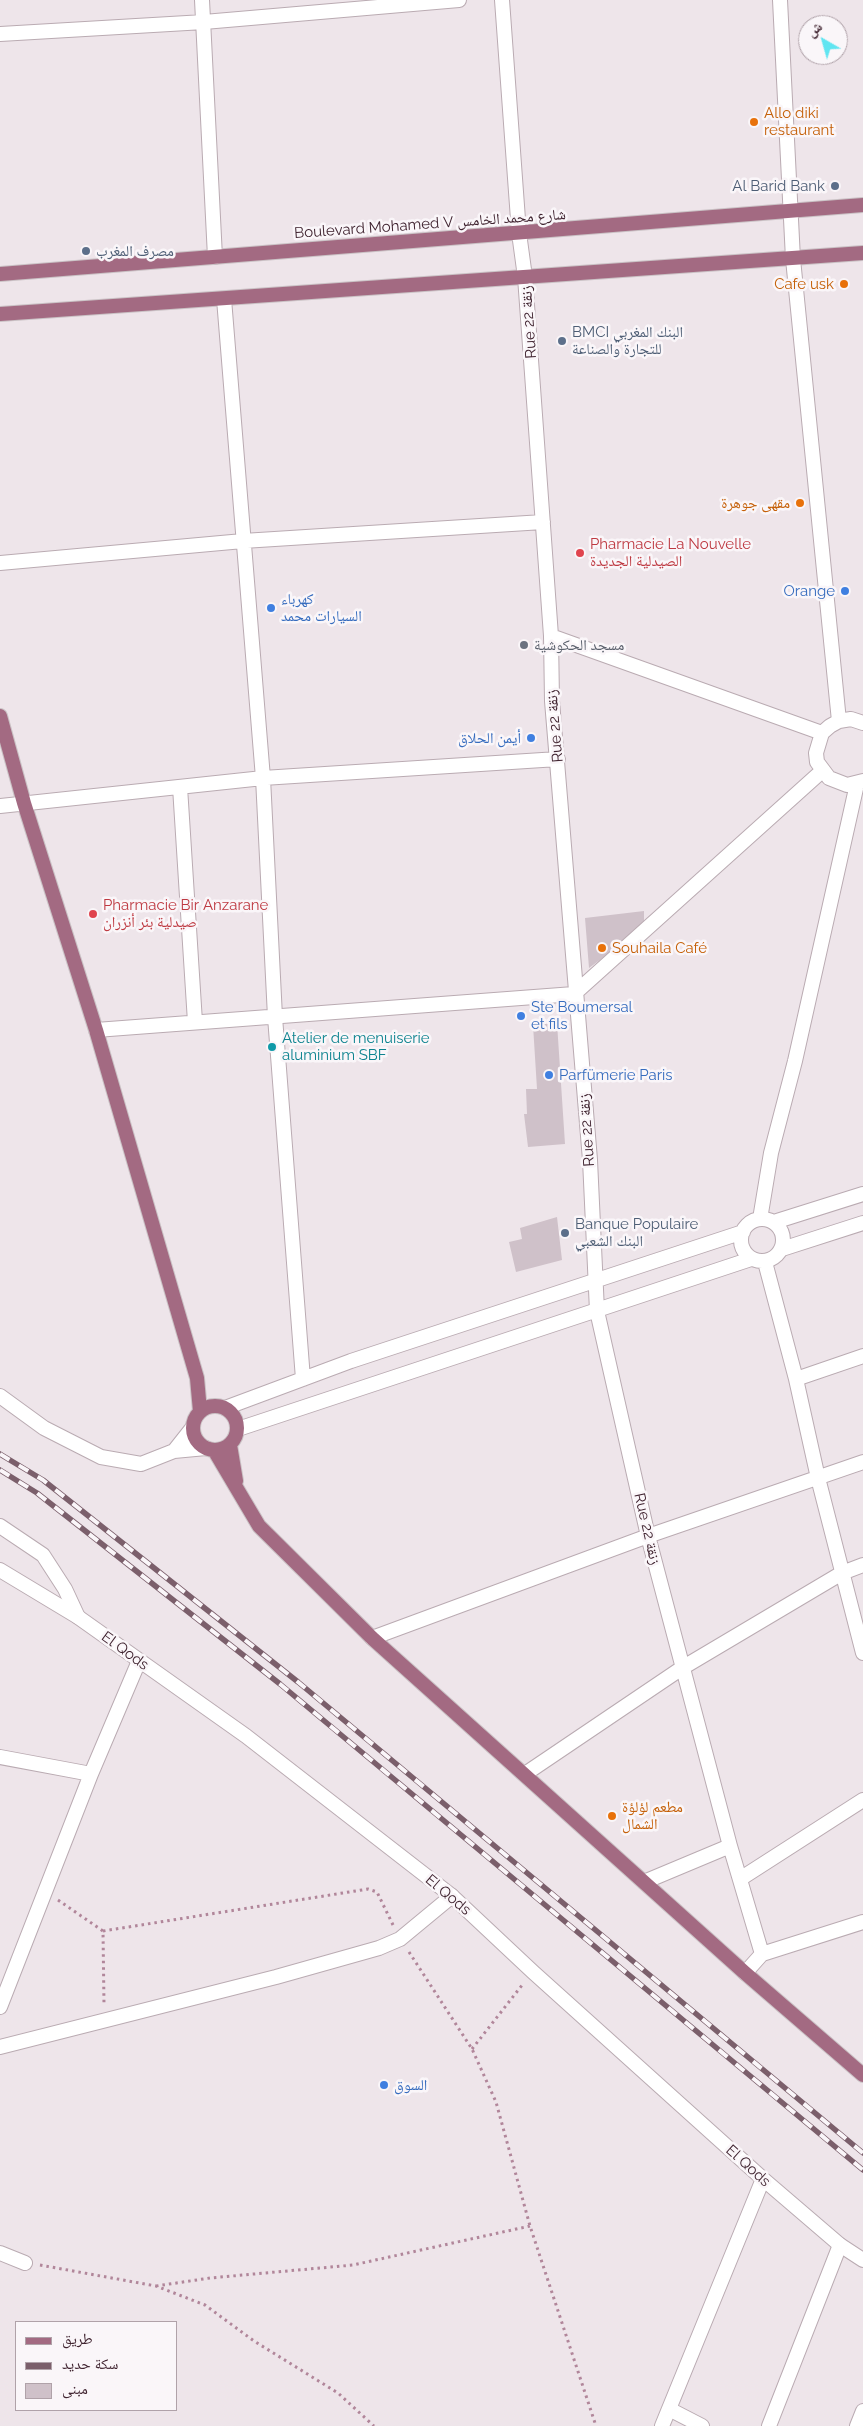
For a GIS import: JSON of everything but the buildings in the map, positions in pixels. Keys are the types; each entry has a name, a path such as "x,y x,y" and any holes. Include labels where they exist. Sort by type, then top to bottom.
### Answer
{"main road":[{"name":"Boulevard Mohamed V شارع محمد الخامس","path":"0,274 863,205"},
{"path":"0,314 863,252"},
{"path":"0,716 24,803 96,1030 197,1378 200,1411 193,1427 194,1436 210,1449 259,1526 372,1638 526,1774 745,1973 863,2075"},
{"path":"197,1378 221,1407 232,1413 238,1429 236,1438 230,1445 223,1449 210,1449"},
{"path":"200,1411 221,1407"},
{"path":"230,1445 237,1489"}],"street":[{"path":"202,0 215,257"},
{"path":"0,34 204,22 459,0"},
{"name":"Rue 22 زنقة","path":"502,0 518,233 525,277 543,522 551,636 552,701 558,759 574,994 586,1106 597,1311 648,1536 730,1846 762,1954"},
{"path":"780,0 793,258 839,721"},
{"path":"224,299 263,778 275,1017 303,1379"},
{"path":"0,563 243,541 543,522"},
{"path":"551,636 822,733"},
{"path":"760,1219 771,1153 795,1061 860,783 837,783 822,772 816,753 822,733 830,726 839,721 851,719 863,723"},
{"path":"0,806 263,778 558,759"},
{"path":"96,1030 574,994 822,772"},
{"path":"180,786 195,1022"},
{"path":"221,1407 350,1361 742,1232 747,1226 760,1219 774,1222 863,1194"},
{"path":"238,1429 751,1259 765,1262 778,1255 782,1249 783,1234 774,1222"},
{"path":"782,1249 863,1223"},
{"path":"742,1232 742,1247 751,1259"},
{"path":"765,1262 796,1379 818,1478 863,1653"},
{"path":"796,1379 863,1356"},
{"path":"0,1396 44,1428 101,1457 141,1464 174,1451 210,1449"},
{"path":"174,1451 193,1427"},
{"path":"372,1638 648,1536 863,1462"},
{"path":"0,1526 43,1555 65,1589 78,1617"},
{"path":"526,1774 682,1668 842,1574 863,1565"},
{"name":"El Qods","path":"0,1570 78,1617 246,1736 452,1896 533,1972 763,2179 840,2245 863,2260"},
{"path":"0,2007 91,1774 138,1661"},
{"path":"0,1757 91,1774"},
{"path":"740,1879 863,1800"},
{"path":"644,1882 730,1846"},
{"path":"0,2047 333,1962 380,1948 400,1938 452,1896"},
{"path":"745,1973 762,1954 863,1922"},
{"path":"662,2426 763,2179"},
{"path":"769,2426 840,2245"},
{"path":"0,2253 26,2262"},
{"path":"669,2409 702,2426"},
{"path":"858,2426 863,2411"}],"path":[{"path":"45,1891 103,1930 368,1888 377,1892 400,1938 472,2049 496,2102 530,2226 596,2426"},
{"path":"103,1930 105,2021"},
{"path":"472,2049 533,1972"},
{"path":"156,2286 210,2278 353,2265 530,2226"},
{"path":"26,2262 156,2286 205,2305 254,2341 338,2393 374,2426"}],"railway":[{"path":"0,1454 43,1480 298,1682 863,2153"},
{"path":"0,1470 37,1493 280,1684 863,2170"}],"place":[{"name":"Allo diki restaurant","path":"754,122"},
{"name":"Al Barid Bank","path":"835,186"},
{"name":"مصرف المغرب","path":"86,251"},
{"name":"Cafe usk","path":"844,284"},
{"name":"BMCI البنك المغربي للتجارة والصناعة","path":"562,341"},
{"name":"مقهى جوهرة","path":"800,503"},
{"name":"Pharmacie La Nouvelle الصيدلية الجديدة","path":"580,553"},
{"name":"Orange","path":"845,591"},
{"name":"كهرباء السيارات محمد","path":"271,608"},
{"name":"مسجد الحكوشية","path":"524,645"},
{"name":"أيمن الحلاق","path":"531,738"},
{"name":"Pharmacie Bir Anzarane صيدلية بئر أنزران","path":"93,914"},
{"name":"Souhaila Café","path":"602,948"},
{"name":"Ste Boumersal et fils","path":"521,1016"},
{"name":"Atelier de menuiserie aluminium SBF","path":"272,1047"},
{"name":"Parfümerie Paris","path":"549,1075"},
{"name":"Banque Populaire البنك الشعبي","path":"565,1233"},
{"name":"مطعم لؤلؤة الشمال","path":"612,1816"},
{"name":"السوق","path":"384,2085"}]}
